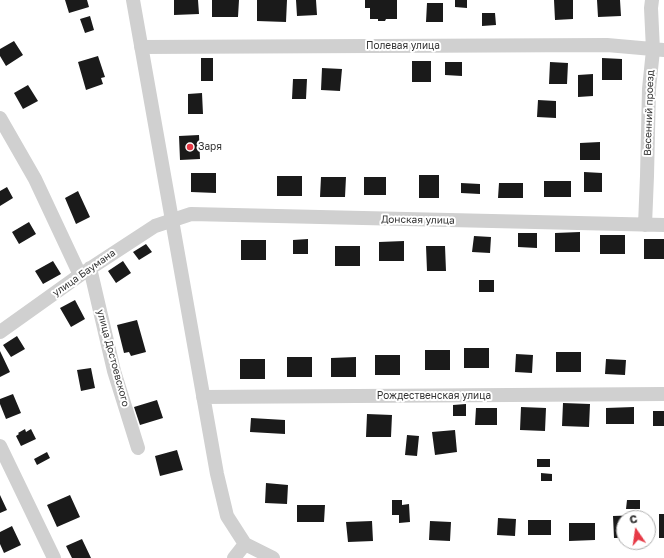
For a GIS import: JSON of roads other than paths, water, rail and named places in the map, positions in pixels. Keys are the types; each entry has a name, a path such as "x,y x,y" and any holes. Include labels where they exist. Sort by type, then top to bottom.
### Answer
{"street":[{"path":"133,0 217,474 227,516 245,544 272,558"},
{"name":"Весенний проезд","path":"644,225 647,176 648,90 658,50 652,0"},
{"name":"Полевая улица","path":"141,47 608,45 658,50"},
{"name":"улица Достоевского","path":"0,118 85,272 138,448"},
{"name":"Донская улица","path":"172,219 191,214 664,225"},
{"name":"улица Баумана","path":"0,332 85,272 155,226 172,219"},
{"name":"Рождественская улица","path":"203,397 664,394"},
{"path":"0,446 54,558"},
{"path":"234,558 245,544"}],"place":[{"name":"Заря","path":"190,147"}]}
